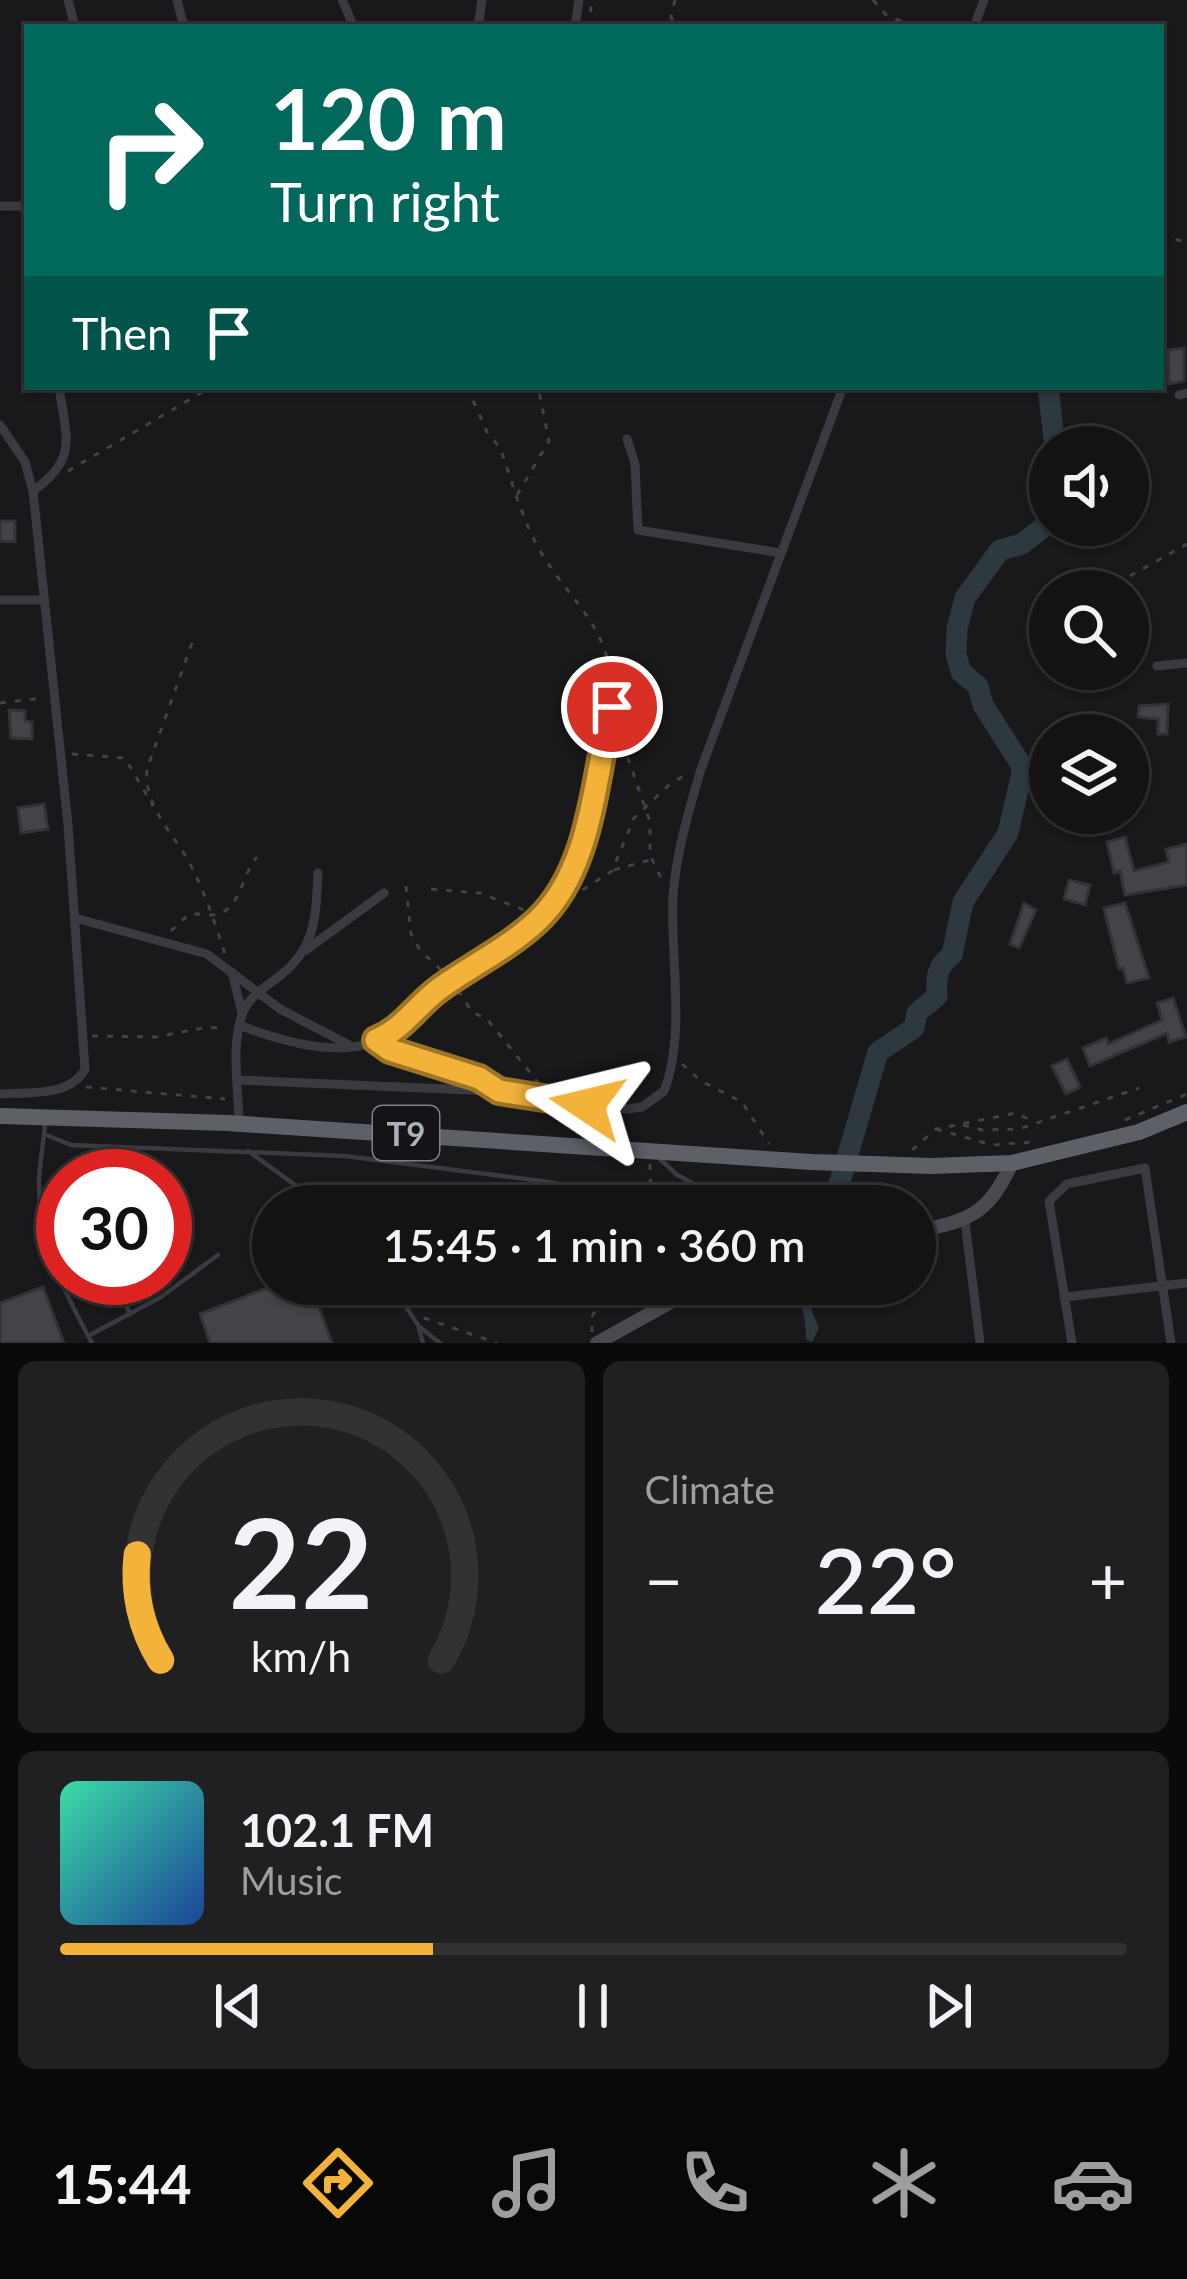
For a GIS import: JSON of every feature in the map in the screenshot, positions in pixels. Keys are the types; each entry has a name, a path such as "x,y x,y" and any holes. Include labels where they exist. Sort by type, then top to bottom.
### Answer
{"highway":[{"name":"T9","path":"0,1116 45,1125 239,1124 896,1166 1012,1163 1139,1132 1187,1112"}],"main road":[{"path":"936,1227 965,1221 989,1204 1012,1163"},
{"path":"595,1340 660,1305"}],"street":[{"path":"33,491 56,474 66,450 58,390"},
{"path":"239,1080 499,1091 626,1109 642,1107 664,1091 672,1054 673,895 683,832 700,769 842,390"},
{"path":"0,424 25,462 33,491 55,695 85,1069 72,1083 51,1091 0,1094"},
{"path":"627,439 634,464 638,530 781,553"},
{"path":"0,600 44,600"},
{"path":"1157,667 1187,663"},
{"path":"240,1024 272,1038 319,1048 376,1040 398,1029 430,996 541,918 585,832 612,707"},
{"path":"306,950 316,914 318,873"},
{"path":"240,1024 258,992 384,893"},
{"path":"75,918 207,954 280,1009 350,1046"},
{"path":"232,972 240,1024 239,1124"},
{"path":"376,1040 390,1050 479,1078 499,1091"},
{"path":"1072,1343 1049,1201 1067,1184 1144,1168 1171,1343"},
{"path":"965,1221 980,1343"},
{"path":"1064,1298 1187,1283"}],"lane":[{"path":"45,1125 70,1145 399,1161 565,1185"},
{"path":"44,1149 45,1125"},
{"path":"650,1150 695,1185"},
{"path":"248,1151 294,1185"},
{"path":"73,1305 90,1340 218,1255"},
{"path":"126,1305 130,1314"},
{"path":"405,1305 423,1343"},
{"path":"418,1325 440,1343"}],"path":[{"path":"873,0 886,15 908,24"},
{"path":"56,474 74,469 206,390"},
{"path":"468,390 502,452 506,475 545,558 603,640 611,665 612,707 651,827 652,860 673,895"},
{"path":"517,497 549,441 539,390"},
{"path":"1141,570 1187,544"},
{"path":"156,809 147,769 192,643"},
{"path":"0,703 55,695"},
{"path":"59,750 92,758 125,758 188,859 232,972"},
{"path":"612,871 631,822 670,784 700,769"},
{"path":"161,940 189,914 212,916 236,900 257,857"},
{"path":"552,904 574,897 612,871 652,860"},
{"path":"406,886 411,934 420,950 451,981 472,1012 487,1019 552,1099"},
{"path":"431,889 480,892 541,918"},
{"path":"81,1036 156,1037 240,1024"},
{"path":"672,1054 689,1073 747,1106 753,1124 782,1160"},
{"path":"72,1083 104,1091 239,1100"},
{"path":"963,1124 1004,1131 1139,1088"},
{"path":"1118,1122 1187,1094"},
{"path":"896,1166 937,1129 1016,1113 1036,1124"},
{"path":"937,1129 992,1145 1047,1139"},
{"path":"650,1150 651,1185"},
{"path":"595,1340 592,1317 597,1305"},
{"path":"411,1313 497,1343"}],"shaded area":[{"path":"802,1305 816,1305 811,1309 819,1328 812,1342 806,1339"}],"building":[{"path":"1184,348 1184,381 1169,384 1168,350"},
{"path":"0,521 15,521 15,542 0,541"},
{"path":"1168,704 1167,734 1158,734 1158,719 1138,714 1139,706"},
{"path":"9,710 25,711 25,721 32,722 32,739 11,738"},
{"path":"44,804 48,829 21,833 18,808"},
{"path":"1125,837 1134,871 1169,862 1166,849 1187,844 1187,885 1125,895 1107,842"},
{"path":"1069,880 1090,885 1085,905 1064,899"},
{"path":"1024,903 1036,910 1019,948 1010,944"},
{"path":"1125,903 1149,978 1127,983 1104,908"},
{"path":"1173,998 1186,1037 1169,1042 1167,1033 1090,1066 1083,1048 1106,1038 1108,1044 1162,1020 1157,1003"},
{"path":"1067,1059 1080,1087 1066,1094 1052,1066"},
{"path":"36,1290 36,1305 50,1305 64,1343 0,1343 0,1303"},
{"path":"252,1294 252,1305 318,1305 332,1343 210,1343 200,1314"}],"waterway":[{"path":"1048,390 1053,426"},
{"path":"839,1185 878,1052 914,1028 917,1013 937,996 938,973 952,955 963,902 1008,833 1023,768 983,705 978,686 961,672 957,629 965,598 1000,550 1029,538"}],"route":[{"path":"587,1105 499,1091 479,1078 390,1050 376,1040 398,1029 442,986 510,944 552,904 585,832 612,707"}]}
